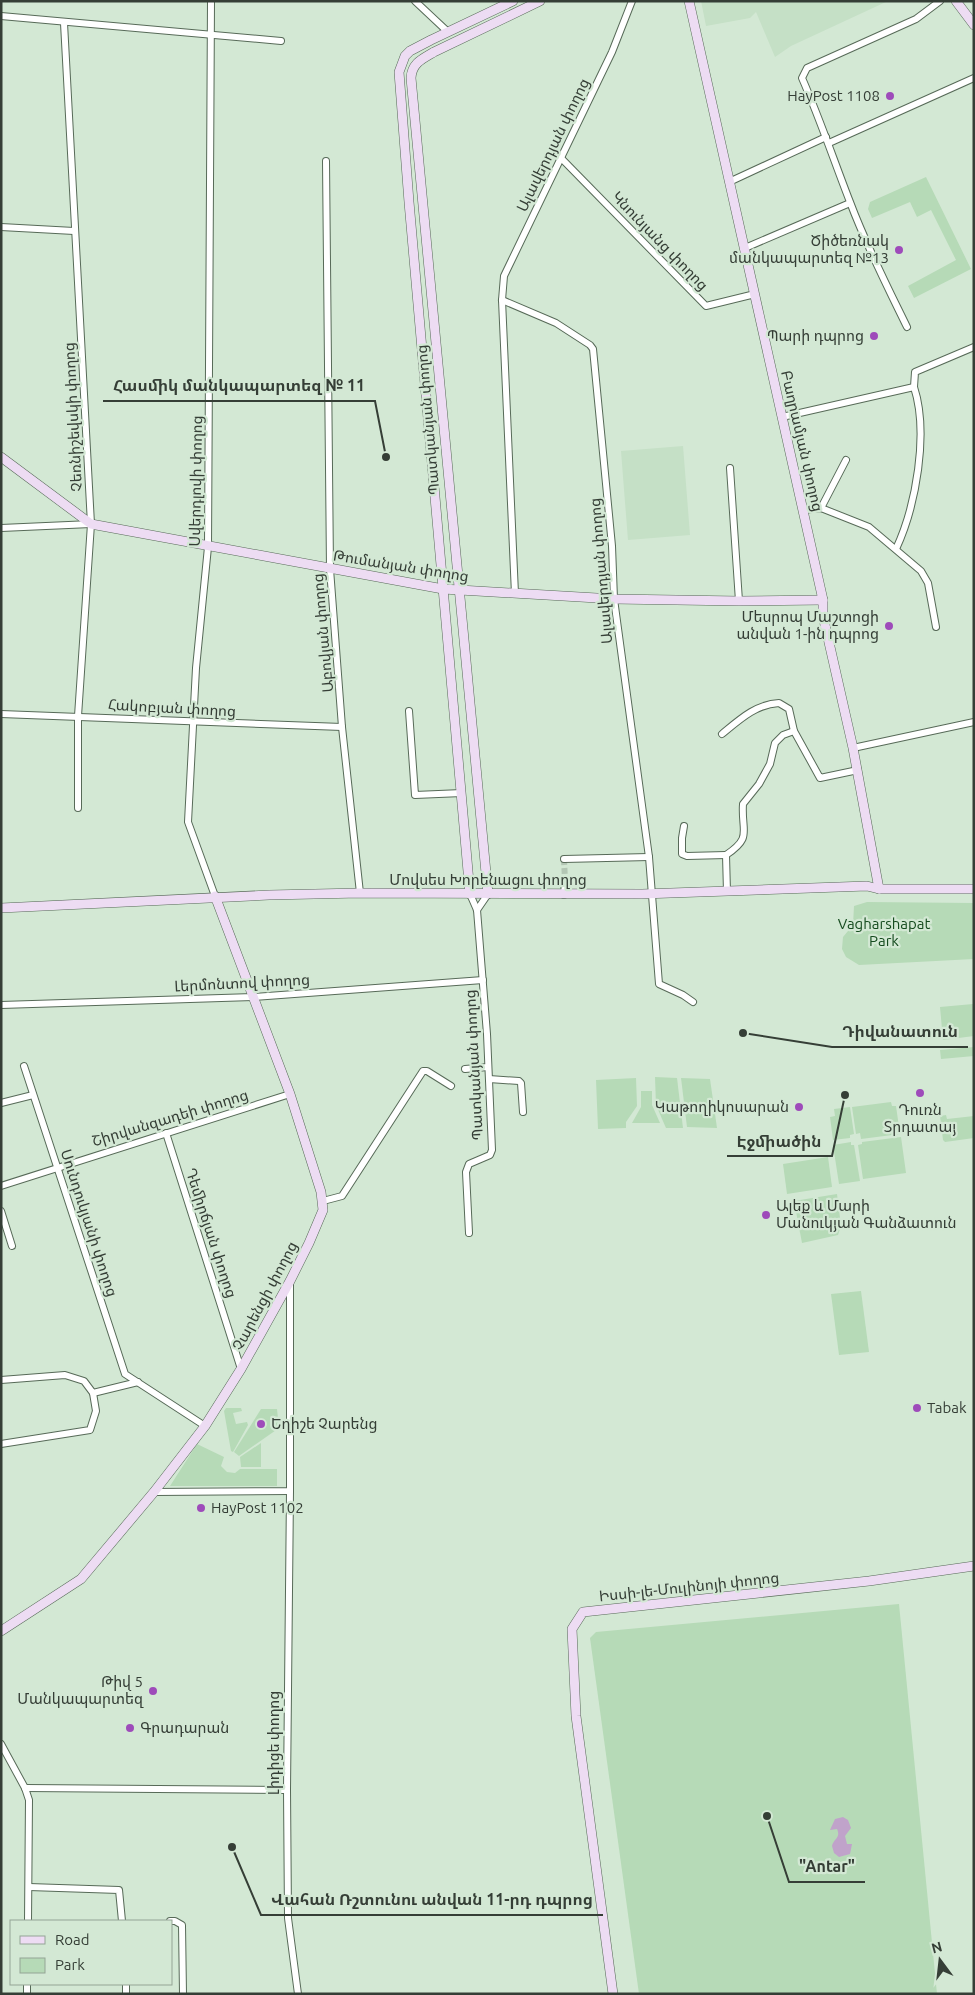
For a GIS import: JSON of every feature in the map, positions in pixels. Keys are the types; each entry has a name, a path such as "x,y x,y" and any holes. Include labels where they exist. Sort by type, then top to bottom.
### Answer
{"main road":[{"name":"Պատկանյան փողոց","path":"470,894 399,72 410,51 513,1"},
{"name":"Պատկանյան փողոց","path":"488,894 422,201 412,70 418,61 434,52 540,1"},
{"name":"Բաղրամյան փողոց","path":"690,1 823,600 823,616 858,770 879,889"},
{"path":"956,1 974,25"},
{"path":"409,202 422,201"},
{"name":"Թումանյան փողոց","path":"1,457 92,524 443,589 614,599 739,602 823,600"},
{"name":"Մովսես Խորենացու փողոց","path":"1,908 215,896 360,893 564,894 727,892 867,886 879,889 974,889"},
{"path":"215,896 290,1094 323,1201"},
{"name":"Չարենցի փողոց","path":"1,1631 81,1579 154,1492 205,1426 241,1369 290,1281 313,1235 323,1210 323,1201"},
{"name":"Իսսի-լե-Մուլինոյի փողոց","path":"613,1994 576,1716 572,1629 582,1612 869,1581 974,1566"}],"street":[{"name":"Սվերդլովի փողոց","path":"211,1 208,546 196,668 188,822 215,896"},
{"path":"415,1 448,32"},
{"name":"Ալավերդյան փողոց","path":"515,594 502,300 504,276 612,52 632,1"},
{"path":"907,327 850,203 828,140 802,78 807,68 916,19 940,1"},
{"path":"1,16 281,42"},
{"name":"Չեռնիշեվսկի փողոց","path":"64,23 74,231 92,524 78,716 78,808"},
{"path":"729,182 974,78"},
{"name":"Կնունյանց փողոց","path":"561,158 706,306 755,294"},
{"name":"Աբովյան փողոց","path":"326,161 330,569 342,727 360,893"},
{"path":"745,248 850,203"},
{"path":"1,227 74,231"},
{"name":"Ալավերդյան փողոց","path":"502,300 556,323 590,345 593,349 612,546 614,599 649,857 659,984 683,995 693,1002"},
{"path":"896,549 902,535 920,460 922,431 918,397 914,387 915,372 974,347"},
{"path":"782,416 914,387"},
{"path":"821,508 846,460"},
{"path":"730,468 739,602"},
{"path":"803,510 821,508 869,527 896,549 921,571 928,583 936,627"},
{"path":"1,528 92,524"},
{"path":"722,734 751,712 768,704 779,702 789,710 794,731 820,778 858,770"},
{"path":"408,712 415,795 462,793"},
{"name":"Հակոբյան փողոց","path":"1,714 342,727"},
{"path":"853,748 974,722"},
{"path":"684,826 682,854 687,856 726,855 736,848 744,836 742,804 759,784 770,764 775,743 783,735 794,731"},
{"path":"726,855 727,892"},
{"path":"564,859 649,857"},
{"path":"564,881 564,894"},
{"name":"Պատկանյան փողոց","path":"469,1233 466,1172 470,1164 490,1155 492,1150 483,980 477,910 470,894"},
{"path":"477,910 488,894"},
{"name":"Լերմոնտով փողոց","path":"1,1005 253,997 483,980"},
{"name":"Սունդուկյանի փողոց","path":"24,1066 125,1374 205,1426"},
{"path":"465,1069 488,1067"},
{"path":"323,1201 342,1196 423,1071 427,1071 451,1086"},
{"path":"489,1079 519,1081 521,1083 523,1112"},
{"name":"Շիրվանզադեի փողոց","path":"1,1186 290,1094"},
{"path":"1,1103 33,1095"},
{"name":"Դեմիրճյան փողոց","path":"166,1133 241,1369"},
{"path":"1,1211 12,1246"},
{"name":"Լիդիցե փողոց","path":"290,1281 290,1491 286,1790 288,1918 298,1994"},
{"path":"1,1380 65,1375 84,1381 93,1393 96,1411 90,1430 1,1444"},
{"path":"93,1393 138,1382"},
{"path":"154,1492 290,1491"},
{"path":"1,1744 25,1788 29,1800 28,1920"},
{"path":"25,1788 286,1790"},
{"path":"29,1887 120,1890 122,1920"},
{"path":"172,1921 179,1922 182,1925 183,1994"}],"shaded area":[{"path":"701,1 888,1 791,46 775,57 756,12 750,18 706,26"},
{"path":"683,446 690,535 628,540 621,451"},
{"path":"843,1817 848,1820 851,1828 845,1836 847,1844 852,1844 850,1854 839,1857 834,1853 832,1846 838,1836 837,1829 830,1830 835,1819"}],"green space":[{"path":"926,177 971,269 914,298 908,286 956,260 931,210 917,217 910,202 872,218 868,209 870,202"},
{"name":"Vagharshapat Park","path":"867,902 974,903 974,959 859,965 846,957 842,949 843,937 853,925 854,906"},
{"path":"973,1004 974,1036 943,1040 940,1007"},
{"path":"974,1047 974,1056 941,1059 940,1050"},
{"path":"655,1077 677,1078 683,1128 666,1128 656,1105"},
{"path":"636,1078 637,1106 626,1122 626,1128 598,1129 596,1080"},
{"path":"681,1078 710,1079 717,1128 687,1127"},
{"path":"641,1091 652,1091 652,1105 660,1123 632,1123 641,1107"},
{"path":"891,1102 892,1106 896,1106 900,1134 861,1139 860,1133 856,1134 852,1107"},
{"path":"850,1107 854,1134 850,1135 850,1138 833,1140 830,1117 835,1116 834,1109"},
{"path":"946,1115 947,1119 974,1116 974,1138 945,1142 943,1140 940,1116"},
{"path":"901,1137 906,1173 863,1179 858,1145 862,1144 862,1142"},
{"path":"851,1142 851,1145 854,1145 860,1181 839,1184 833,1145"},
{"path":"828,1157 832,1187 787,1194 783,1164"},
{"path":"837,1194 841,1226 838,1235 802,1243 794,1201"},
{"path":"861,1291 869,1352 839,1355 831,1294"},
{"path":"226,1408 241,1408 242,1411 233,1413 236,1424 247,1422 248,1425 233,1452 231,1451 224,1411"},
{"path":"261,1409 277,1409 279,1428 239,1456 234,1452"},
{"path":"261,1443 261,1467 241,1467 240,1457"},
{"path":"197,1444 224,1457 221,1466 227,1472 235,1473 240,1469 277,1469 277,1486 170,1486"},
{"path":"899,1604 937,1994 639,1994 590,1638 596,1632"}],"tunnel":[{"path":"564,859 565,881"}],"place":[{"name":"HayPost 1108","path":"890,96"},
{"name":"Ծիծեռնակ մանկապարտեզ №13","path":"899,250"},
{"name":"Պարի դպրոց","path":"874,336"},
{"name":"Հասմիկ մանկապարտեզ № 11","path":"386,457"},
{"name":"Մեսրոպ Մաշտոցի անվան 1-ին դպրոց","path":"889,626"},
{"name":"Դիվանատուն","path":"743,1033"},
{"name":"Դուռն Տրդատայ","path":"920,1093"},
{"name":"Էջմիածին","path":"845,1095"},
{"name":"Կաթողիկոսարան","path":"799,1107"},
{"name":"Ալեք և Մարի Մանուկյան Գանձատուն","path":"766,1215"},
{"name":"Tabak","path":"917,1408"},
{"name":"Եղիշե Չարենց","path":"261,1424"},
{"name":"HayPost 1102","path":"201,1508"},
{"name":"Թիվ 5 Մանկապարտեզ","path":"153,1691"},
{"name":"Գրադարան","path":"130,1728"},
{"name":"\"Antar\"","path":"767,1816"},
{"name":"Վահան Ռշտունու անվան 11-րդ դպրոց","path":"232,1847"}]}
